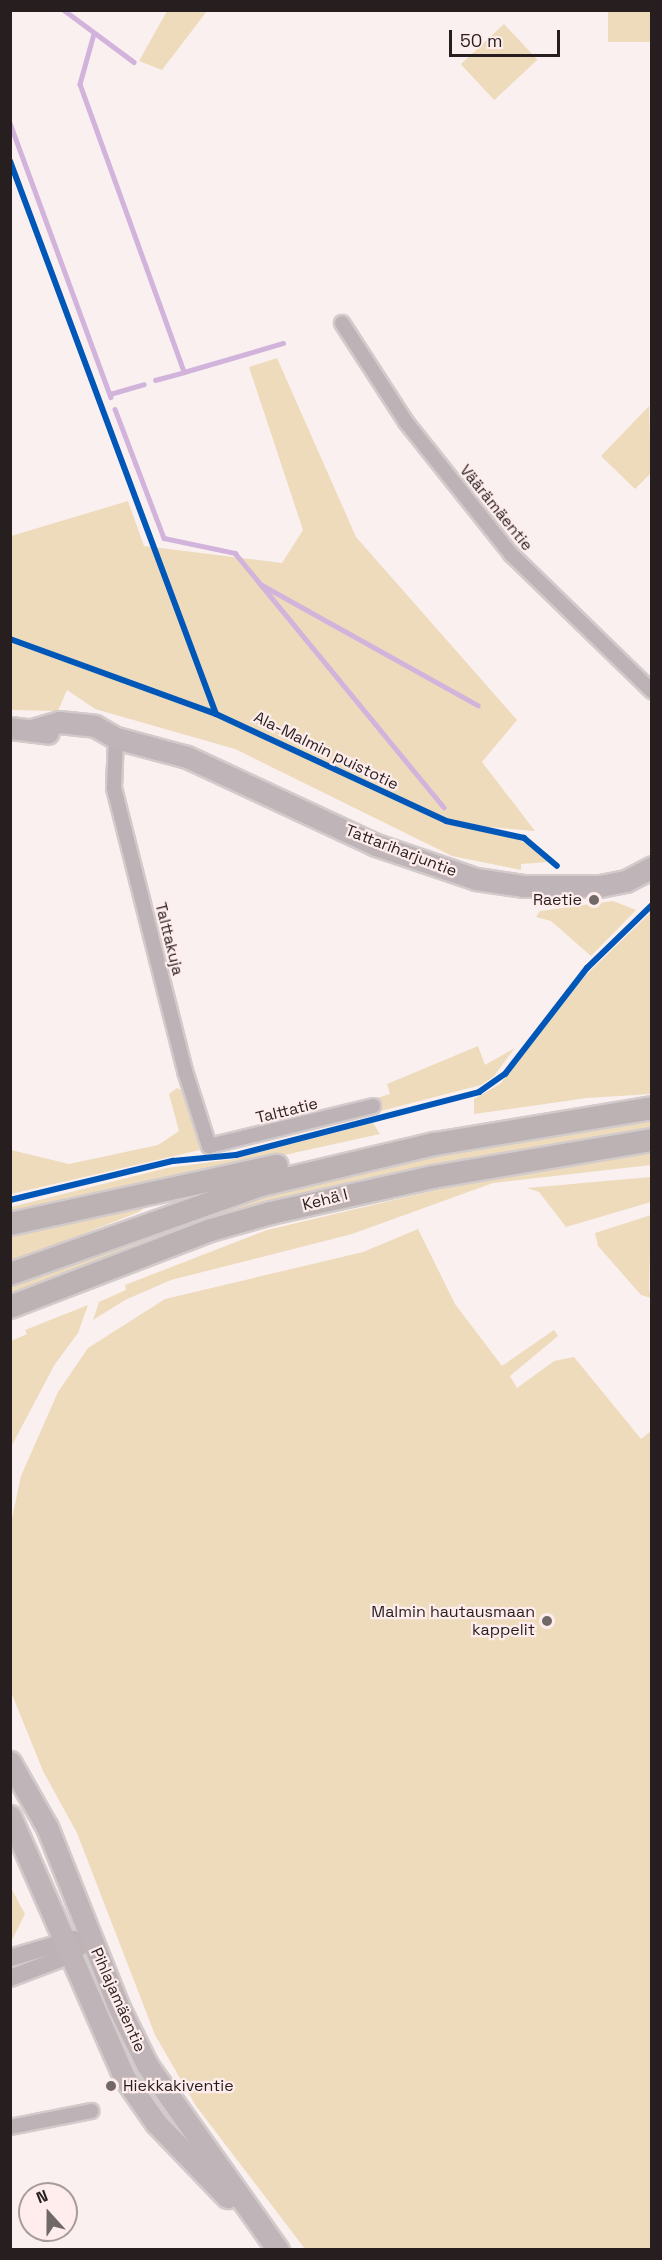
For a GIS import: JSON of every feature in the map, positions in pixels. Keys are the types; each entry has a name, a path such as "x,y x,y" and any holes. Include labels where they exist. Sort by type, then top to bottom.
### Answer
{"highway":[{"name":"Kehä I","path":"10,1274 204,1202 435,1144 651,1108"},
{"name":"Kehä I","path":"10,1307 201,1234 271,1213 423,1179 651,1140"},
{"path":"10,1224 371,1147 435,1144"}],"main road":[{"name":"Tattariharjuntie","path":"10,728 35,729 69,723 95,726 116,738 214,766 225,777 265,789 376,845 436,867 524,886 616,883 648,868"},
{"name":"Pihlajamäentie","path":"10,1762 47,1827 90,1938 147,2065 277,2250"},
{"name":"Pihlajamäentie","path":"10,1816 114,2057 143,2104 277,2250"}],"street":[{"name":"Väärämäentie","path":"342,323 406,422 511,554 651,691"},
{"name":"Talttakuja","path":"116,738 114,788 185,1071 209,1146"},
{"name":"Talttatie","path":"209,1146 373,1106"},
{"path":"10,1978 90,1938"},
{"path":"10,1958 68,1947"},
{"path":"10,2127 91,2111"}],"shaded area":[{"path":"167,11 207,11 162,70 139,61"},
{"path":"608,11 651,11 651,42 608,42"},
{"path":"504,24 537,60 494,100 461,64"},
{"path":"277,358 356,537 517,720 482,762 535,831 489,827 530,845 548,862 521,864 521,870 452,856 235,749 95,709 67,690 58,711 11,710 11,536 128,501 144,546 282,563 303,530 249,367"},
{"path":"649,406 651,473 635,489 601,456"},
{"path":"613,901 636,910 591,956 551,921 536,917 540,911"},
{"path":"651,912 651,1094 587,1098 474,1114 474,1099 500,1084 585,976"},
{"path":"478,1046 485,1065 515,1048 493,1077 481,1085 381,1111 377,1098 390,1094 387,1084"},
{"path":"177,1088 185,1092 200,1150 11,1194 11,1150 69,1164 158,1145 179,1131 169,1094"},
{"path":"651,1119 651,1130 363,1179 270,1201 153,1239 11,1295 11,1284 268,1193 420,1158"},
{"path":"373,1123 380,1134 11,1215 11,1207 167,1168 234,1159"},
{"path":"651,1152 651,1165 493,1183 352,1234 171,1280 125,1300 93,1320 99,1302 126,1290 125,1285 267,1230 491,1177"},
{"path":"651,1177 651,1202 566,1227 539,1192 527,1188"},
{"path":"144,1208 139,1212 11,1262 11,1236"},
{"path":"651,1215 649,1289 651,1298 641,1295 598,1246 595,1233"},
{"path":"418,1229 455,1304 502,1366 554,1330 558,1336 510,1376 517,1388 554,1361 574,1357 641,1439 651,1431 651,2249 305,2249 196,2106 155,2035 77,1833 43,1771 11,1692 10,1528 21,1476 58,1392 88,1348 165,1299 363,1252"},
{"path":"88,1305 78,1333 55,1364 11,1447 11,1341 27,1334 25,1330"},
{"path":"11,1888 25,1914 11,1942"}],"waterway":[{"path":"64,10 134,62"},
{"path":"94,34 80,84 184,372 283,343"},
{"path":"10,123 111,397"},
{"path":"155,380 184,372"},
{"path":"110,394 144,384"},
{"path":"115,409 164,538 235,553 444,807"},
{"path":"262,585 478,705"}],"cycle path":[{"path":"10,161 216,714"},
{"name":"Ala-Malmin puistotie","path":"10,639 216,714 446,821 524,838 557,866"},
{"path":"10,1200 173,1161 236,1155 479,1092 505,1074 587,968 652,905"}],"place":[{"name":"Raetie","path":"594,900"},
{"name":"Malmin hautausmaan kappelit","path":"547,1621"},
{"name":"Hiekkakiventie","path":"111,2086"}]}
